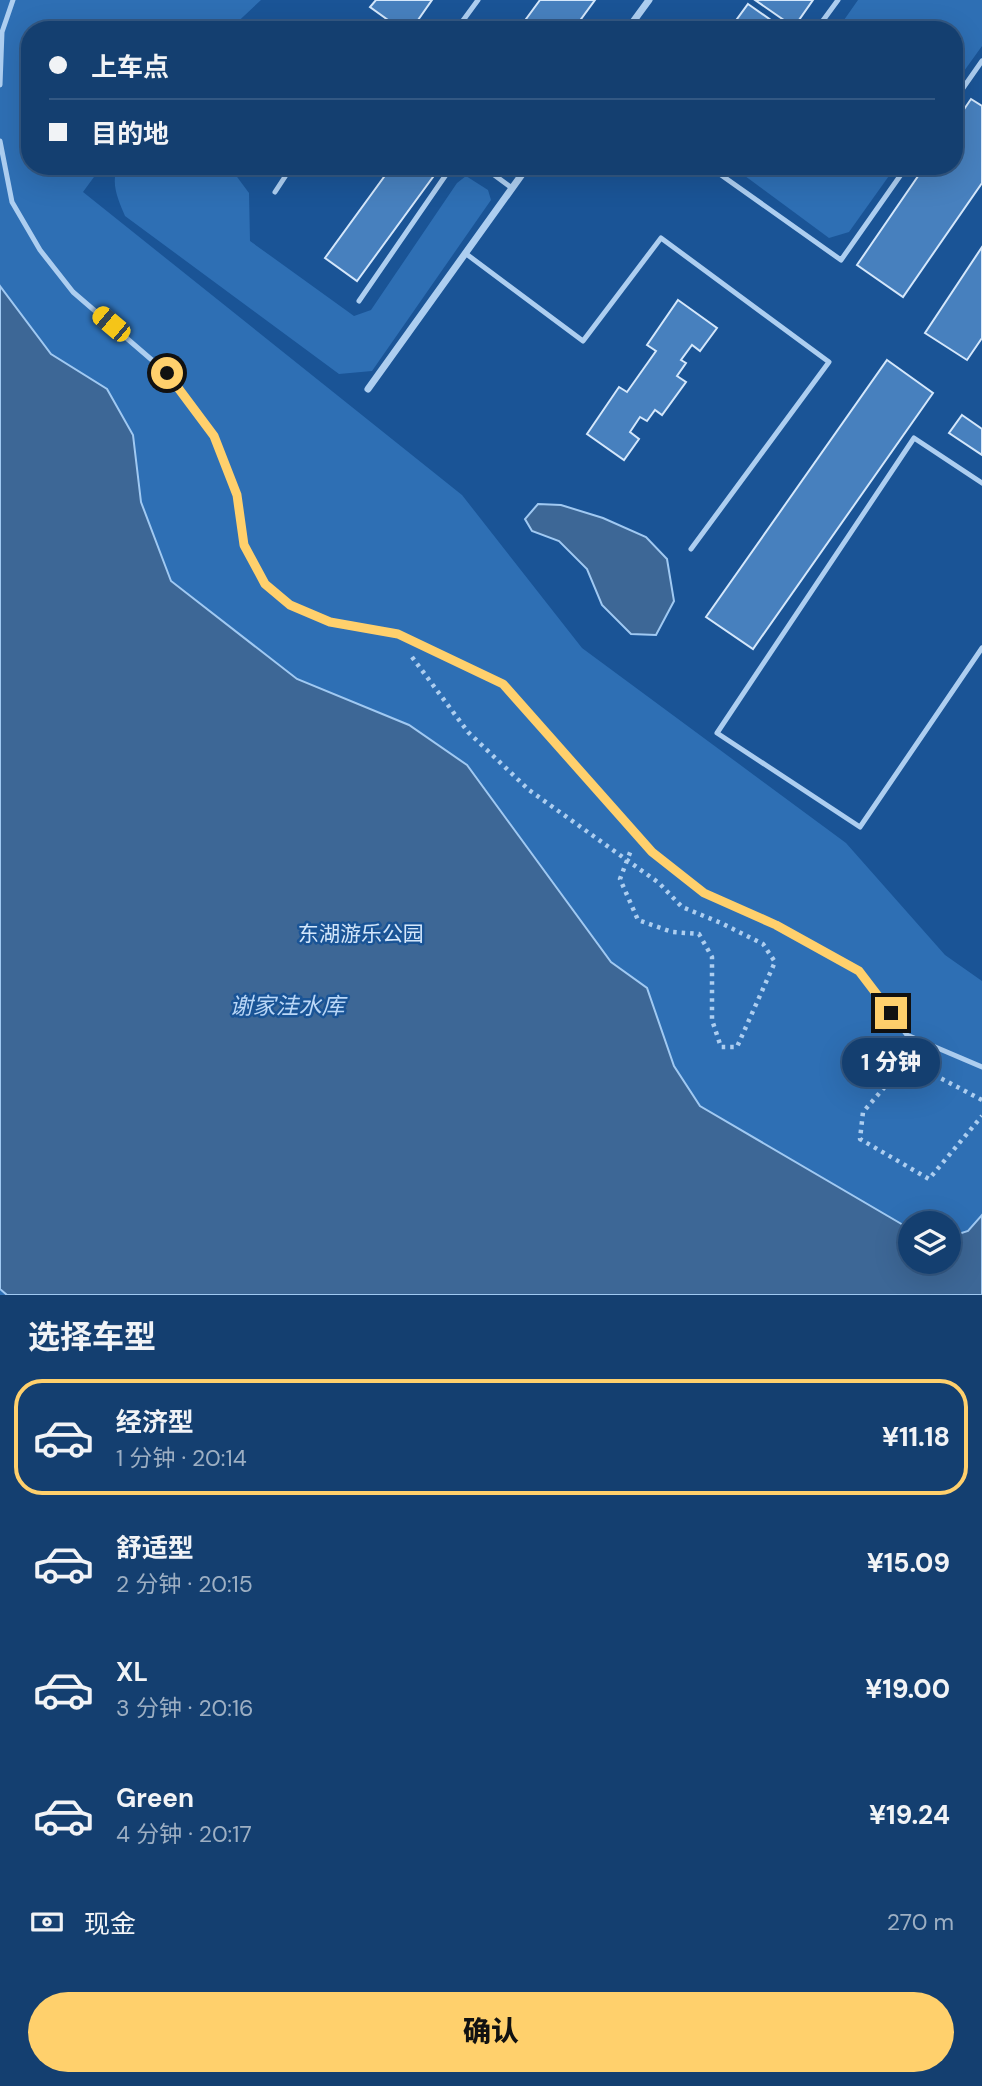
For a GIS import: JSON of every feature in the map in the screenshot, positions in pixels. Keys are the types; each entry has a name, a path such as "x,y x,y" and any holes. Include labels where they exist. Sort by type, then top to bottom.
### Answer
{"street":[{"path":"634,21 649,0"},
{"path":"368,389 521,175"}],"lane":[{"path":"0,85 2,33 13,0"},
{"path":"463,21 478,0"},
{"path":"823,21 838,0"},
{"path":"963,88 982,61"},
{"path":"0,141 12,202 40,250 73,292 167,373 214,436 237,495 244,545 265,584 290,605 330,622 398,634 503,684 652,852 704,893 776,925 859,971 907,1035 982,1067"},
{"path":"275,191 286,175"},
{"path":"359,301 446,175"},
{"path":"494,175 512,188"},
{"path":"721,175 841,260 901,175"},
{"path":"465,253 583,341 661,238 829,362 691,549"},
{"path":"982,483 914,438 717,733 860,827 982,648"}],"path":[{"path":"398,634 417,666 468,732 529,790 627,860 659,883 682,906 763,944 775,962 737,1047 721,1047 712,1020 712,957 699,934 672,932 638,920 620,879 627,860 637,836"},
{"path":"982,1100 927,1071 896,1074 863,1112 860,1139 929,1179 982,1116"}],"green space":[{"name":"谢家洼水库","path":"0,0 261,0 239,21 21,21 21,175 95,175 83,192 462,495 582,648 846,843 945,955 982,981 982,1295 0,1295"},
{"path":"858,0 982,0 982,46 963,72 963,21 843,21"},
{"path":"116,175 236,175 249,193 250,241 354,316 371,310 457,183 466,176 488,190 491,200 372,371 339,374 125,216 118,198"},
{"path":"744,175 890,175 849,232 829,238"}],"water":[{"name":"谢家洼水库","path":"0,286 51,354 107,389 133,435 141,502 171,581 297,679 409,725 467,765 611,962 647,988 674,1066 700,1106 898,1222 898,1274 961,1274 961,1233 968,1231 982,1215 982,1295 7,1295 0,1289"},
{"path":"538,504 561,505 603,518 646,537 667,559 674,601 656,635 631,634 602,605 587,569 559,541 532,531 525,519"}],"building":[{"path":"376,0 432,0 417,21 389,21 370,7"},
{"path":"540,0 595,0 580,21 525,21"},
{"path":"755,0 813,0 798,21 785,21"},
{"path":"748,4 772,21 736,21"},
{"path":"971,99 982,106 982,183 903,297 857,265 919,175 963,175 963,111"},
{"path":"385,175 434,175 357,281 325,258"},
{"path":"982,247 982,338 967,360 925,333"},
{"path":"678,300 717,328 700,351 692,345 681,360 686,363 677,376 686,382 662,415 655,410 647,421 640,417 630,432 639,439 624,460 587,434 619,387 627,392 656,351 647,345"},
{"path":"887,360 933,393 753,649 706,617"},
{"path":"962,415 982,429 982,455 949,433"}],"route":[{"path":"167,373 214,436 237,495 244,545 265,584 290,605 330,622 398,634 503,684 652,852 704,893 776,925 859,971 891,1013"}],"park label":[{"name":"东湖游乐公园","path":"361,934"}]}
